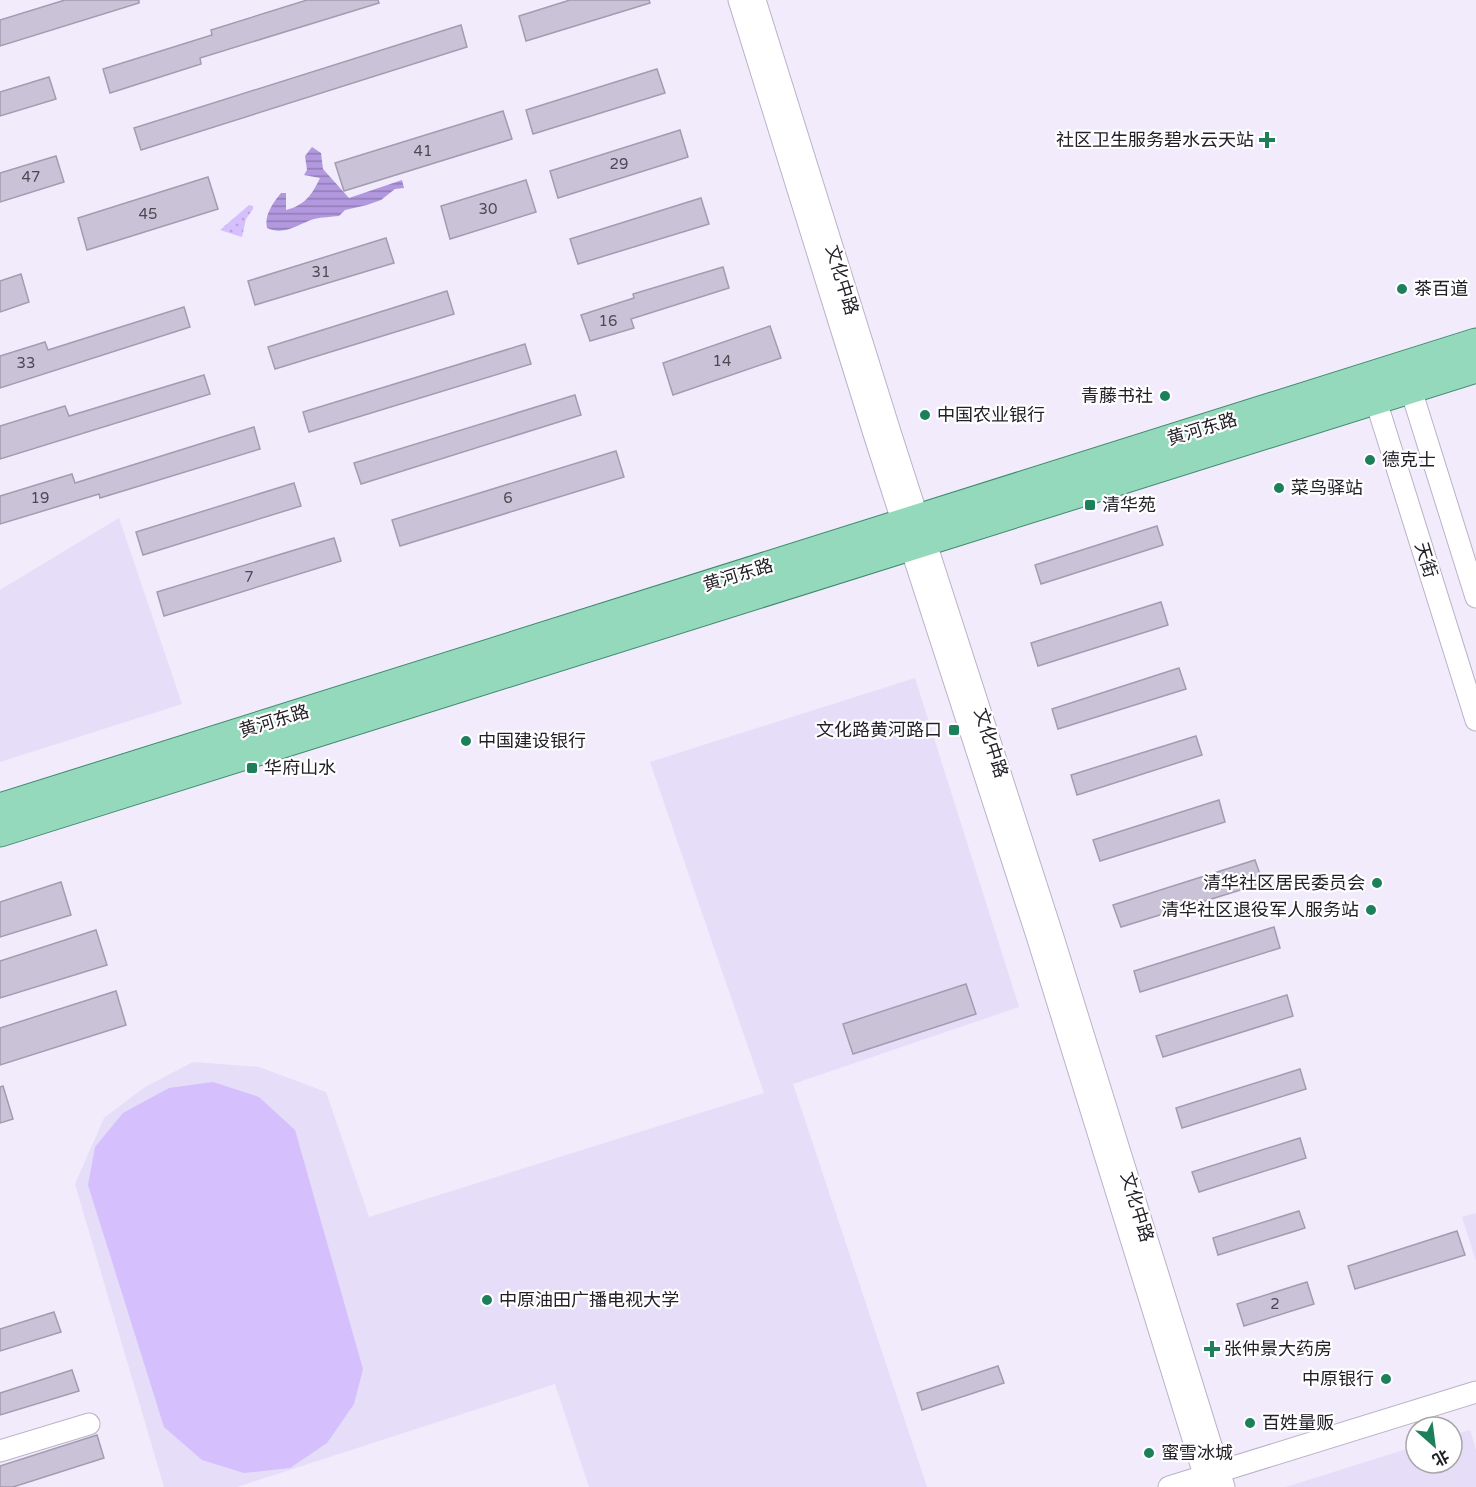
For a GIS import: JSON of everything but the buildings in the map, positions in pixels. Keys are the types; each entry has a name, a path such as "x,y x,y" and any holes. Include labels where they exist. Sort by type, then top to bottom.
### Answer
{"main road":[{"name":"黄河东路","path":"0,833 914,532 1476,342"},
{"name":"黄河东路","path":"0,807 914,532 1376,401 1476,369"}],"street":[{"name":"文化中路","path":"740,0 914,532"},
{"name":"文化中路","path":"755,0 1038,939 1214,1480"},
{"name":"天街","path":"1411,390 1476,597"},
{"name":"天街","path":"1376,401 1476,720"},
{"path":"1169,1487 1214,1480 1476,1392"},
{"path":"0,1451 88,1424"}],"shaded area":[{"path":"312,147 321,153 323,169 349,198 402,180 404,188 395,189 381,200 345,210 339,216 314,219 280,231 267,228 268,214 281,193 286,193 286,210 303,202 317,184 320,178 304,175 307,170 305,156"},
{"path":"249,205 253,206 253,209 246,219 242,237 220,230"},
{"path":"119,518 182,704 0,762 0,590"},
{"name":"中原油田广播电视大学","path":"915,678 1019,1007 793,1084 927,1487 589,1487 555,1384 237,1487 164,1487 75,1184 104,1118 145,1087 193,1062 259,1067 326,1092 369,1217 764,1093 650,762"},
{"path":"213,1082 259,1097 295,1130 363,1369 354,1404 327,1443 290,1468 244,1473 202,1460 164,1427 88,1185 95,1147 123,1113 169,1088"},
{"path":"1476,1213 1476,1261 1462,1217"},
{"path":"1470,1430 1476,1450 1476,1487 1286,1487 1404,1450 1404,1475 1464,1475 1464,1432"}],"place":[{"name":"社区卫生服务碧水云天站","path":"1267,140"},
{"name":"茶百道","path":"1402,289"},
{"name":"青藤书社","path":"1165,396"},
{"name":"中国农业银行","path":"925,415"},
{"name":"德克士","path":"1370,460"},
{"name":"菜鸟驿站","path":"1279,488"},
{"name":"清华苑","path":"1090,505"},
{"name":"文化路黄河路口","path":"954,730"},
{"name":"中国建设银行","path":"466,741"},
{"name":"华府山水","path":"252,768"},
{"name":"清华社区居民委员会","path":"1377,883"},
{"name":"清华社区退役军人服务站","path":"1371,910"},
{"name":"中原油田广播电视大学","path":"487,1300"},
{"name":"张仲景大药房","path":"1212,1349"},
{"name":"中原银行","path":"1386,1379"},
{"name":"百姓量贩","path":"1250,1423"},
{"name":"蜜雪冰城","path":"1149,1453"}]}
